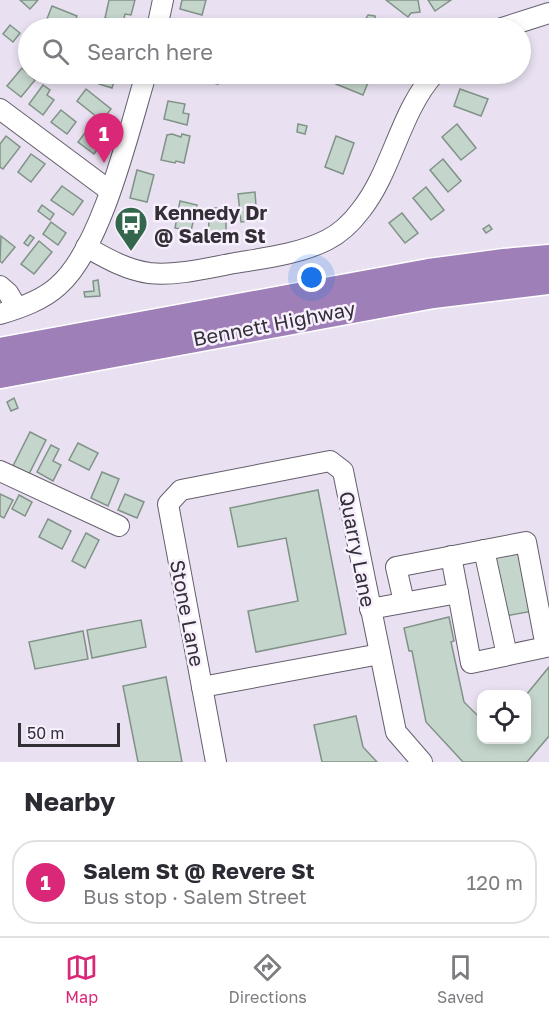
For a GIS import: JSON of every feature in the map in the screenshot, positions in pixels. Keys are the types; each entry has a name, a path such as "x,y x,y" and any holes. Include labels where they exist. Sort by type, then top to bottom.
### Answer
{"highway":[{"name":"Bennett Highway","path":"0,352 429,273 549,259"},
{"name":"Bennett Highway","path":"0,374 425,295 482,286 549,280"}],"street":[{"path":"159,18 163,0"},
{"path":"531,19 549,13"},
{"path":"0,286 8,293 9,311 49,293 59,285 86,247 110,191 143,84"},
{"path":"86,247 130,269 147,273 167,273 211,268 284,254 302,250 328,239 355,218 368,201 409,112 427,84"},
{"path":"0,109 110,191"},
{"name":"Quarry Lane","path":"202,486 330,461 343,471 396,732 422,762"},
{"path":"0,471 119,526"},
{"name":"Stone Lane","path":"202,486 181,490 168,504 216,762"},
{"path":"404,602 396,567 451,556 526,542 546,647 471,663 451,556"},
{"path":"484,550 507,656"},
{"path":"370,609 458,593"},
{"path":"202,687 380,654"}],"building":[{"path":"20,0 38,0 30,9"},
{"path":"109,0 135,0 131,15 125,14 124,18 105,18"},
{"path":"182,0 206,0 202,15 180,9"},
{"path":"386,0 418,0 420,12 411,13 408,17"},
{"path":"428,0 451,0 435,11"},
{"path":"52,6 77,16 76,18 47,18"},
{"path":"10,25 18,31 13,42 3,34"},
{"path":"18,73 18,84 32,84 21,97 7,86"},
{"path":"99,84 113,84 112,88"},
{"path":"336,84 367,84 363,95"},
{"path":"43,85 50,90 47,95 54,100 43,115 29,104"},
{"path":"86,89 111,109 102,121 77,101"},
{"path":"460,89 488,99 481,116 454,106"},
{"path":"168,101 185,104 183,113 189,114 187,125 164,119"},
{"path":"61,110 76,122 67,134 51,122"},
{"path":"298,124 307,126 305,134 297,132"},
{"path":"457,124 476,148 461,160 442,137"},
{"path":"88,129 103,141 94,154 78,142"},
{"path":"182,134 190,136 184,163 161,160 167,135 181,137"},
{"path":"6,136 20,147 3,169 0,167 0,144"},
{"path":"336,136 354,143 343,174 325,167"},
{"path":"31,154 45,164 31,182 18,172"},
{"path":"443,159 461,181 448,192 430,170"},
{"path":"137,170 154,175 147,202 130,198"},
{"path":"62,186 83,201 73,215 51,200"},
{"path":"426,187 444,210 431,220 413,198"},
{"path":"255,192 257,220 241,222 238,194"},
{"path":"180,201 197,205 191,231 175,228"},
{"path":"42,205 54,214 50,220 38,211"},
{"path":"210,208 226,208 226,235 208,235"},
{"path":"402,213 418,233 405,243 389,223"},
{"path":"51,222 66,233 58,245 43,234"},
{"path":"489,225 492,229 486,233 483,229"},
{"path":"30,235 34,238 28,246 24,243"},
{"path":"1,236 15,247 2,263 0,261"},
{"path":"39,241 52,252 34,274 21,264"},
{"path":"98,280 100,296 85,297 84,292 94,291 93,281"},
{"path":"14,398 18,408 11,411 7,402"},
{"path":"30,432 46,440 29,474 13,466"},
{"path":"78,443 98,453 89,470 69,460"},
{"path":"51,445 59,449 53,461 61,465 53,481 37,472"},
{"path":"102,472 119,479 108,506 91,498"},
{"path":"318,490 346,634 256,652 248,611 298,601 286,538 238,547 230,508"},
{"path":"0,494 13,500 4,518 0,516"},
{"path":"125,494 144,502 137,518 118,510"},
{"path":"19,495 32,502 25,516 12,509"},
{"path":"48,519 71,531 62,549 39,537"},
{"path":"86,533 99,540 85,568 72,561"},
{"path":"521,550 533,611 505,616 494,556"},
{"path":"449,617 454,641 451,642 464,702 477,715 477,744 531,744 530,690 549,667 549,736 527,762 463,762 426,722 412,651 409,651 404,628"},
{"path":"141,620 146,647 92,658 87,630"},
{"path":"83,631 88,659 35,669 29,642"},
{"path":"166,677 182,762 138,762 123,686"},
{"path":"356,716 363,747 377,762 322,762 314,725"}],"place":[{"name":"Salem St @ Revere St","path":"104,163"},
{"name":"Kennedy Dr @ Salem St","path":"131,252"}]}
